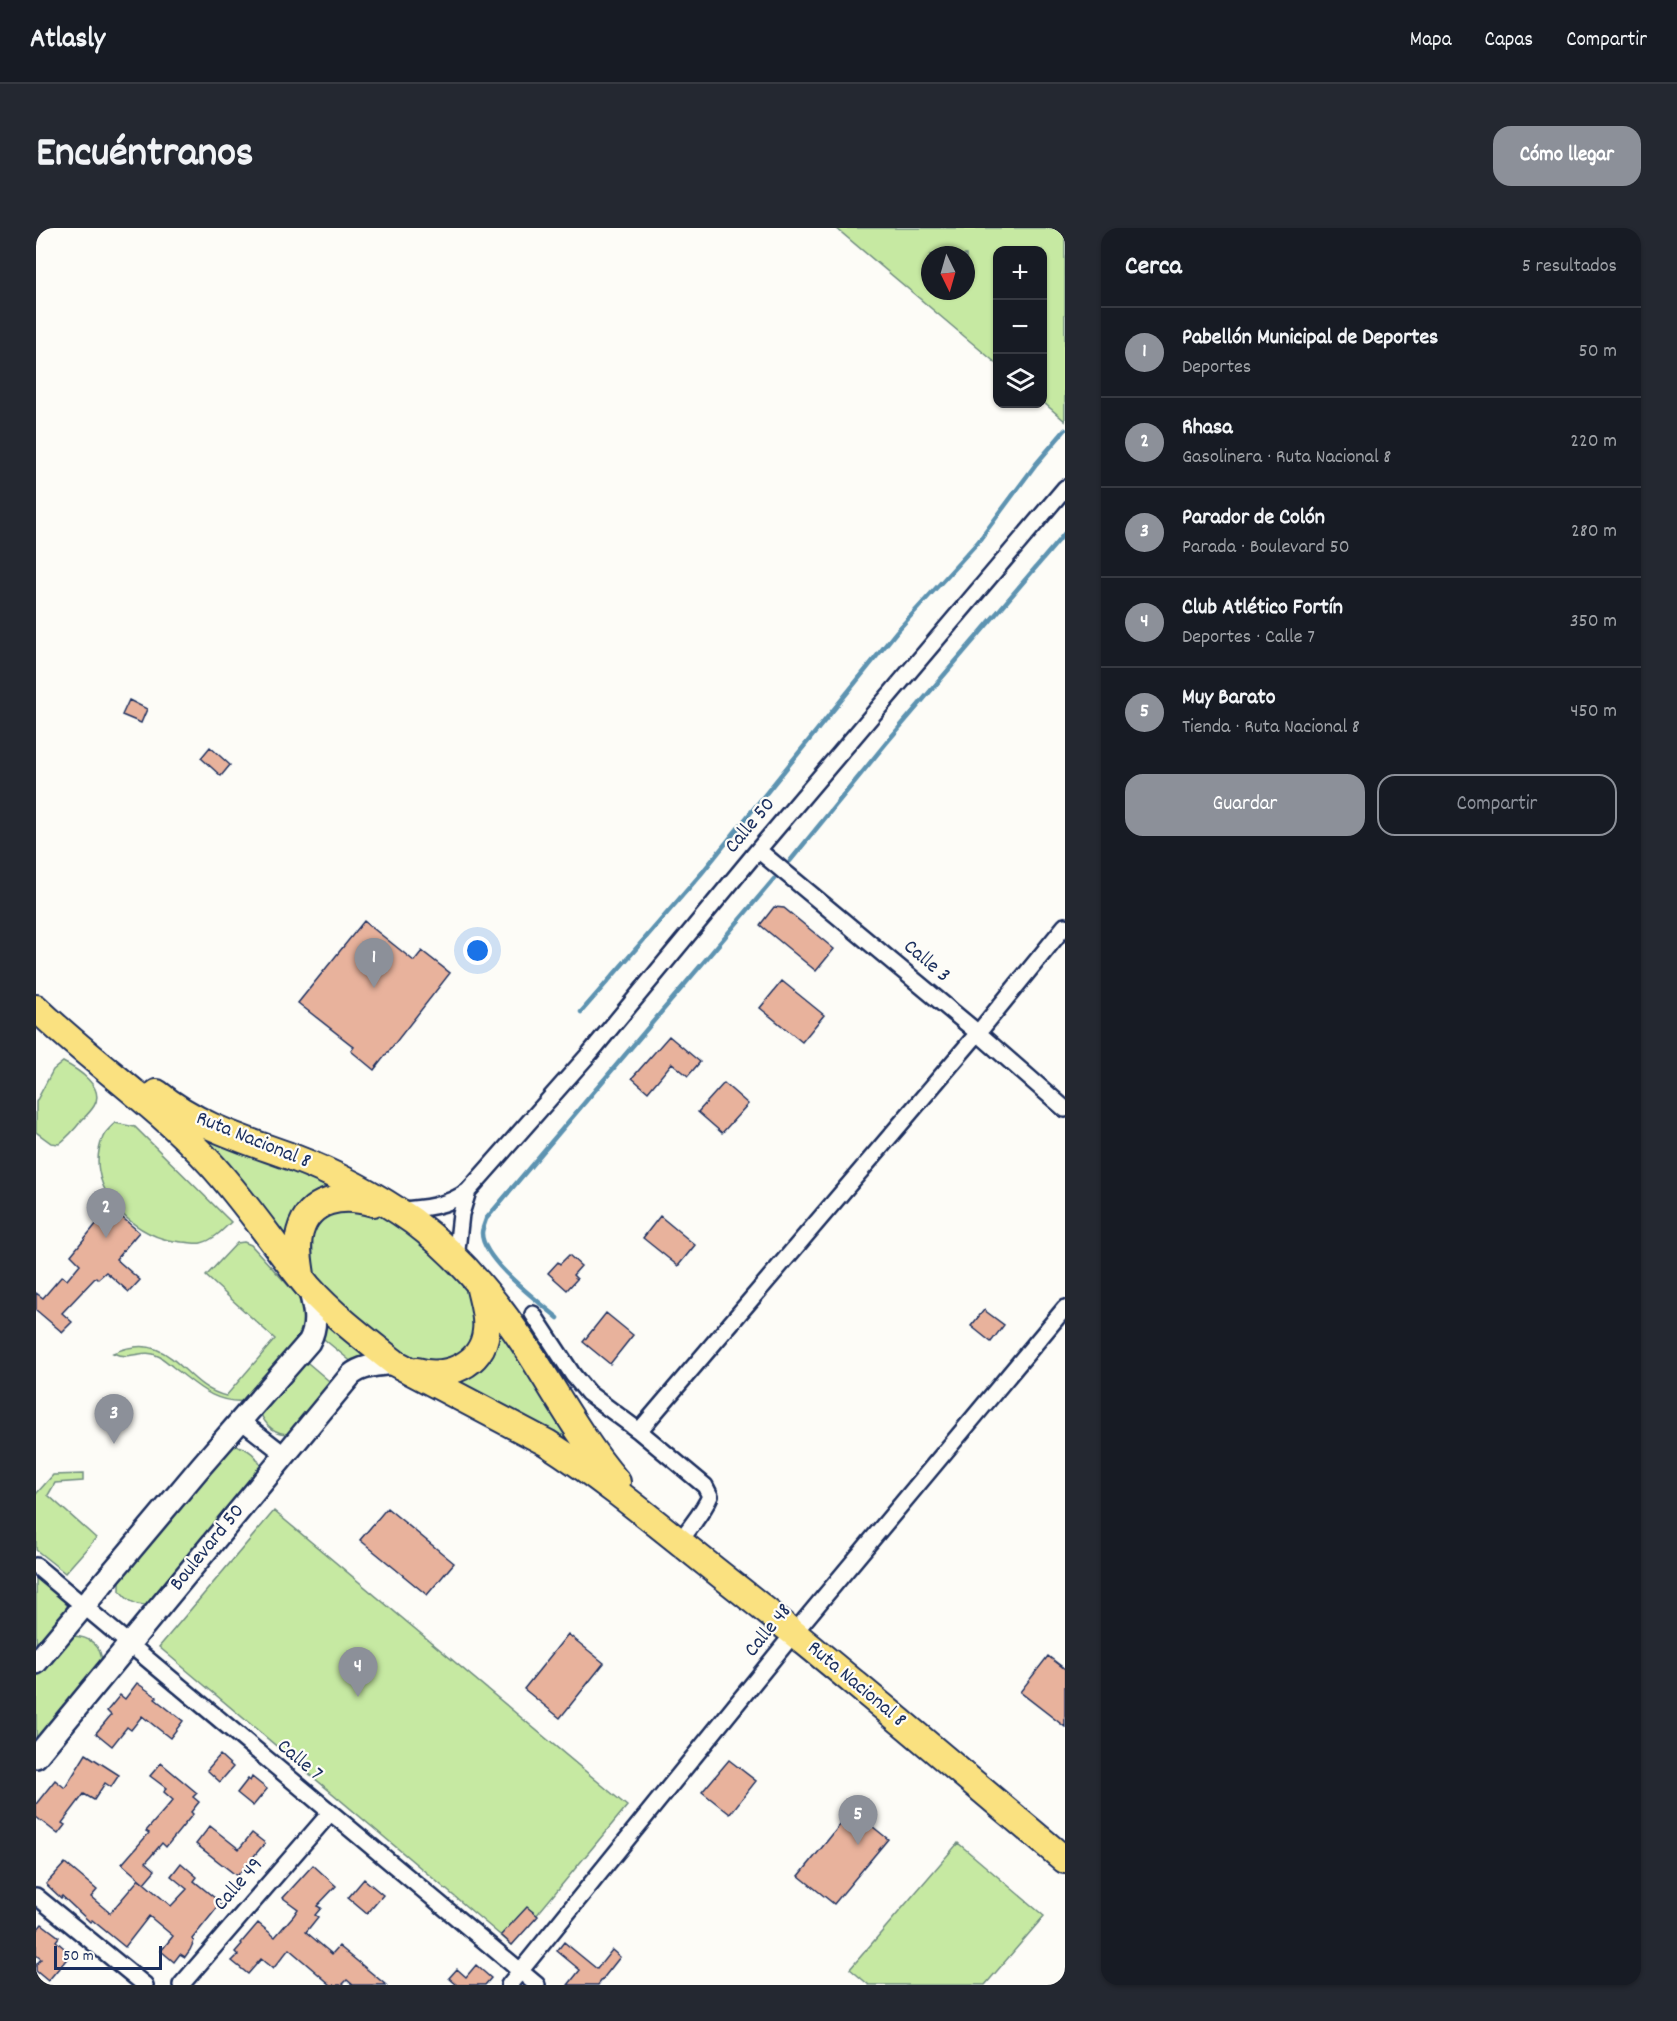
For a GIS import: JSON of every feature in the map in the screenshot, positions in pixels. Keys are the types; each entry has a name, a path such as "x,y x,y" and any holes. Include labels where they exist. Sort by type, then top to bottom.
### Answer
{"highway":[{"name":"Ruta Nacional 8","path":"36,995 53,1006 174,1106 191,1117 230,1136 318,1168 359,1188 414,1222 480,1284 522,1342 587,1444 645,1514"},
{"name":"Ruta Nacional 8","path":"36,1008 164,1117 195,1148 252,1214 305,1281 339,1317 403,1366 547,1443 645,1514 794,1633 1065,1860"},
{"name":"Ruta Nacional 8","path":"305,1281 298,1250 299,1234 304,1221 313,1210 339,1198 352,1197 395,1210"},
{"path":"403,1366 429,1375 457,1370 467,1364 484,1343 486,1331 480,1284"}],"main road":[{"path":"36,1663 240,1420 309,1342 313,1334 315,1315 305,1281"},
{"name":"Boulevard 50","path":"36,1757 357,1370 374,1365 403,1366"}],"street":[{"name":"Calle 50","path":"395,1210 448,1203 468,1191 590,1053 758,850 1065,488"},
{"name":"Calle 3","path":"758,850 978,1033 1065,1109"},
{"path":"639,1431 978,1033 1065,926"},
{"name":"Calle 50","path":"456,1259 461,1214 468,1191"},
{"name":"Calle 48","path":"509,1985 794,1633 1065,1308"},
{"path":"533,1314 573,1375 588,1393 639,1431 705,1486 710,1496 705,1507 680,1542"},
{"path":"240,1420 285,1455"},
{"name":"Calle 7","path":"36,1566 537,1985"},
{"name":"Calle 49","path":"181,1985 330,1813"},
{"path":"36,1896 145,1985"}],"green space":[{"path":"836,228 1065,228 1065,421 1047,405 1047,246 993,246 993,361 921,300 975,300 975,246 921,246 921,300"},
{"path":"63,1062 88,1080 96,1092 97,1099 90,1112 59,1144 51,1143 36,1132 36,1102 53,1070"},
{"path":"115,1123 135,1127 231,1222 213,1238 199,1243 164,1239 134,1224 111,1200 103,1186 99,1170 98,1154 103,1137"},
{"path":"193,1128 338,1187 286,1250"},
{"path":"336,1208 371,1212 389,1219 411,1234 460,1275 473,1292 475,1337 461,1357 430,1363 408,1357 374,1334 324,1286 313,1271 308,1258 308,1242 311,1226"},
{"path":"244,1242 251,1245 297,1295 304,1309 306,1334 246,1401 224,1399 206,1392 162,1358 153,1354 125,1356 113,1353 133,1347 150,1347 175,1361 211,1390 226,1396 275,1339 206,1276 237,1243"},
{"path":"322,1318 378,1359 354,1364 319,1335"},
{"path":"499,1323 578,1448 457,1383 474,1373 487,1360 496,1343"},
{"path":"302,1358 335,1386 291,1434 280,1433 268,1426 260,1412"},
{"path":"230,1444 241,1447 255,1456 262,1471 151,1604 142,1605 130,1601 120,1591 120,1577"},
{"path":"83,1474 83,1481 55,1483 48,1495 96,1538 65,1573 36,1550 36,1494 53,1475"},
{"path":"274,1511 627,1806 512,1945 159,1647"},
{"path":"36,1578 62,1599 70,1609 36,1655"},
{"path":"71,1636 84,1638 94,1644 100,1653 102,1666 36,1744 36,1674 66,1638"},
{"path":"958,1843 1044,1916 985,1985 869,1985 850,1969"}],"building":[{"path":"129,700 147,709 141,723 122,715"},
{"path":"210,747 230,765 221,776 201,758"},
{"path":"774,907 784,908 834,949 816,971 760,925"},
{"path":"364,921 414,961 422,951 450,973 374,1070 351,1051 354,1047 298,1003"},
{"path":"782,981 824,1015 802,1042 760,1008"},
{"path":"669,1036 700,1062 688,1076 672,1063 648,1092 632,1078"},
{"path":"724,1083 748,1104 722,1133 698,1112"},
{"path":"110,1207 139,1232 116,1259 140,1280 129,1292 106,1272 98,1279 96,1277 62,1313 72,1322 62,1332 36,1310 36,1293 43,1298 62,1276 67,1280 80,1264 71,1255"},
{"path":"660,1216 695,1245 678,1266 643,1238"},
{"path":"569,1255 581,1266 573,1275 577,1279 567,1290 548,1273 558,1262 560,1264"},
{"path":"984,1310 1004,1325 991,1342 971,1326"},
{"path":"606,1313 633,1335 610,1364 583,1342"},
{"path":"387,1508 454,1563 427,1595 360,1540"},
{"path":"568,1634 604,1663 560,1718 524,1689"},
{"path":"1048,1656 1065,1669 1065,1727 1020,1692"},
{"path":"137,1683 157,1697 155,1699 183,1721 170,1738 142,1716 131,1730 127,1727 112,1746 96,1733 111,1715 107,1711 120,1695 125,1699"},
{"path":"86,1754 119,1775 111,1787 105,1783 94,1800 84,1794 62,1823 65,1825 58,1834 36,1817 36,1804 55,1780 65,1788"},
{"path":"220,1755 233,1767 220,1782 207,1770"},
{"path":"729,1760 756,1781 730,1814 702,1792"},
{"path":"161,1763 197,1793 193,1797 199,1802 191,1812 193,1814 166,1847 162,1843 146,1862 155,1870 144,1883 122,1864 173,1800 164,1792 166,1788 150,1776"},
{"path":"252,1777 267,1789 253,1806 237,1793"},
{"path":"852,1810 888,1839 834,1904 799,1876"},
{"path":"210,1826 239,1849 252,1833 265,1843 237,1876 196,1844"},
{"path":"65,1863 97,1890 91,1897 110,1913 139,1879 171,1906 187,1889 171,1876 181,1863 197,1877 194,1881 221,1903 192,1939 194,1941 185,1957 180,1954 174,1962 161,1951 173,1936 149,1916 125,1947 92,1920 90,1922 62,1896 61,1898 46,1884"},
{"path":"313,1865 336,1886 317,1906 321,1908 315,1915 318,1917 306,1932 332,1954 339,1946 386,1985 353,1985 347,1980 342,1985 331,1985 289,1949 273,1969 261,1959 248,1974 232,1961 238,1955 235,1952 241,1943 258,1923 275,1937 294,1915 298,1909 283,1898"},
{"path":"364,1879 383,1895 367,1914 348,1898"},
{"path":"527,1907 538,1916 512,1945 501,1935"},
{"path":"42,1924 59,1937 56,1941 71,1954 48,1981 36,1971 36,1965 41,1959 36,1955 36,1931"},
{"path":"564,1942 597,1969 612,1950 620,1957 598,1985 568,1985 580,1970 557,1951"},
{"path":"476,1965 491,1978 485,1985 457,1985 449,1978 457,1969 466,1977"}],"waterway":[{"path":"581,1012 701,874 897,631 978,542 1036,464 1065,430"},
{"path":"790,861 887,742 1065,533"},
{"path":"558,1318 512,1279 491,1255 484,1244 482,1233 486,1219 774,879"}],"place":[{"name":"Pabellón Municipal de Deportes","path":"374,988"},
{"name":"Rhasa","path":"106,1238"},
{"name":"Parador de Colón","path":"114,1444"},
{"name":"Club Atlético Fortín","path":"358,1697"},
{"name":"Muy Barato","path":"858,1845"}]}
